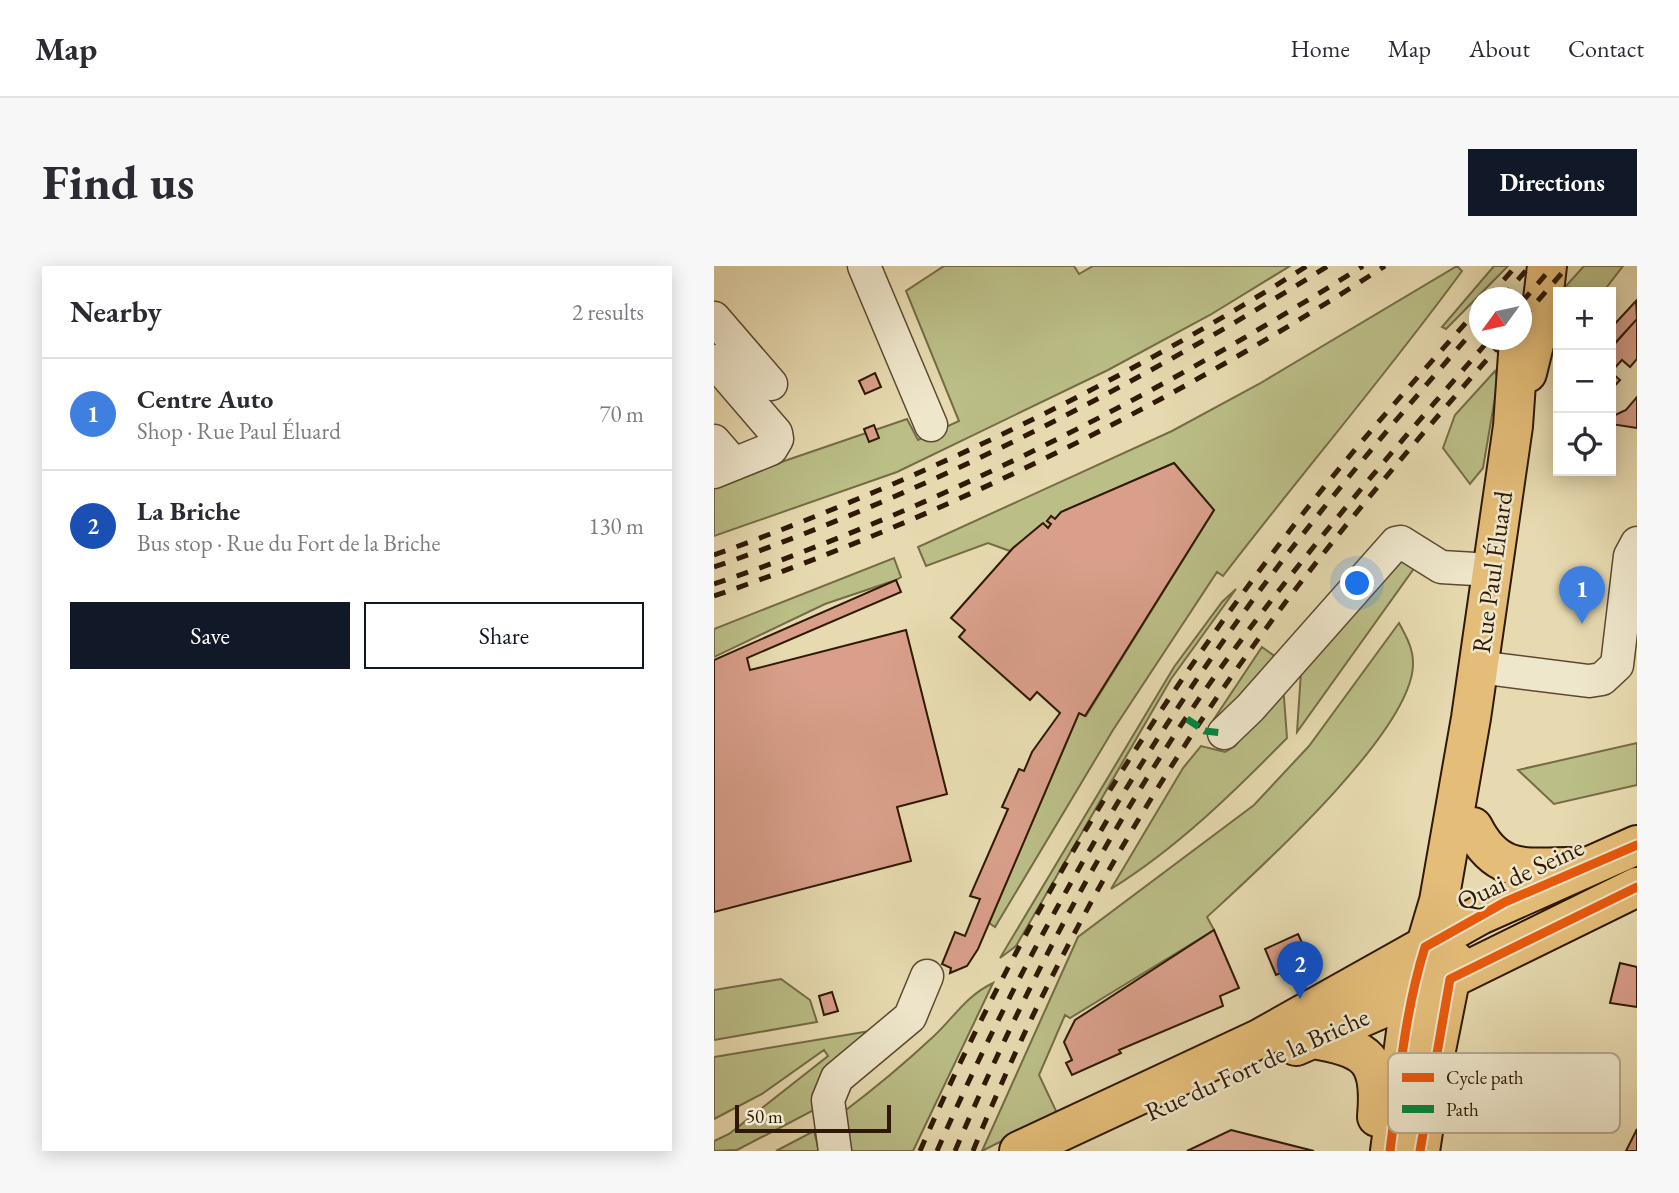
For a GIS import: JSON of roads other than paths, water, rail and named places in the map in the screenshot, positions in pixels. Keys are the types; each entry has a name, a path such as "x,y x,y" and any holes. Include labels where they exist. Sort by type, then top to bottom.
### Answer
{"main road":[{"path":"1527,287 1530,266"},
{"name":"Rue Paul Éluard","path":"1513,426 1541,316 1548,266"},
{"name":"Rue Paul Éluard","path":"1404,1053 1412,995 1445,874 1456,788 1471,718 1513,426 1518,350"},
{"name":"Rue Paul Éluard","path":"1437,1053 1471,876 1471,718"},
{"path":"1473,827 1484,848 1509,865 1521,868 1584,866"},
{"name":"Quai de Seine","path":"1425,947 1462,924 1584,866 1637,845"},
{"path":"1450,979 1637,887"},
{"name":"Rue du Fort de la Briche","path":"1019,1151 1237,1050 1425,947"},
{"name":"Rue du Fort de la Briche","path":"1065,1151 1450,979"},
{"path":"1313,1039 1346,1044 1370,1061 1379,1095 1377,1151"},
{"name":"Rue Paul Éluard","path":"1390,1151 1393,1133"},
{"name":"Rue Paul Éluard","path":"1420,1151 1423,1133"}],"lane":[{"path":"864,266 931,425"},
{"path":"714,318 771,384"},
{"path":"714,361 776,433 778,439 771,449 721,459"},
{"path":"1224,733 1250,708 1396,543 1401,542 1441,567 1492,570"},
{"path":"1478,667 1589,681 1610,673 1617,665 1630,556 1637,543"},
{"path":"835,1151 828,1100 837,1078 910,1017 927,976"}],"railway":[{"path":"714,555 868,495 1018,427 1165,350 1307,266"},
{"path":"714,567 874,505 1029,434 1181,354 1328,266"},
{"path":"714,584 883,519 1048,444 1208,359 1363,266"},
{"path":"714,596 889,529 1060,451 1225,363 1385,266"},
{"path":"1498,287 1516,266"},
{"path":"1512,287 1530,266"},
{"path":"1532,290 1553,266"},
{"path":"1532,307 1568,266"},
{"path":"920,1151 998,987 1041,907 1134,751 1237,602 1313,500 1469,319"},
{"path":"937,1151 999,1018 1068,888 1182,701 1254,599 1316,518 1469,336"},
{"path":"955,1151 1015,1020 1081,891 1117,828 1194,706 1236,647 1328,529 1480,350"},
{"path":"973,1151 1030,1021 1062,958 1095,895 1167,773 1276,615 1339,534 1495,350"}],"place":[{"name":"Centre Auto","path":"1582,624"},
{"name":"La Briche","path":"1300,999"}]}
